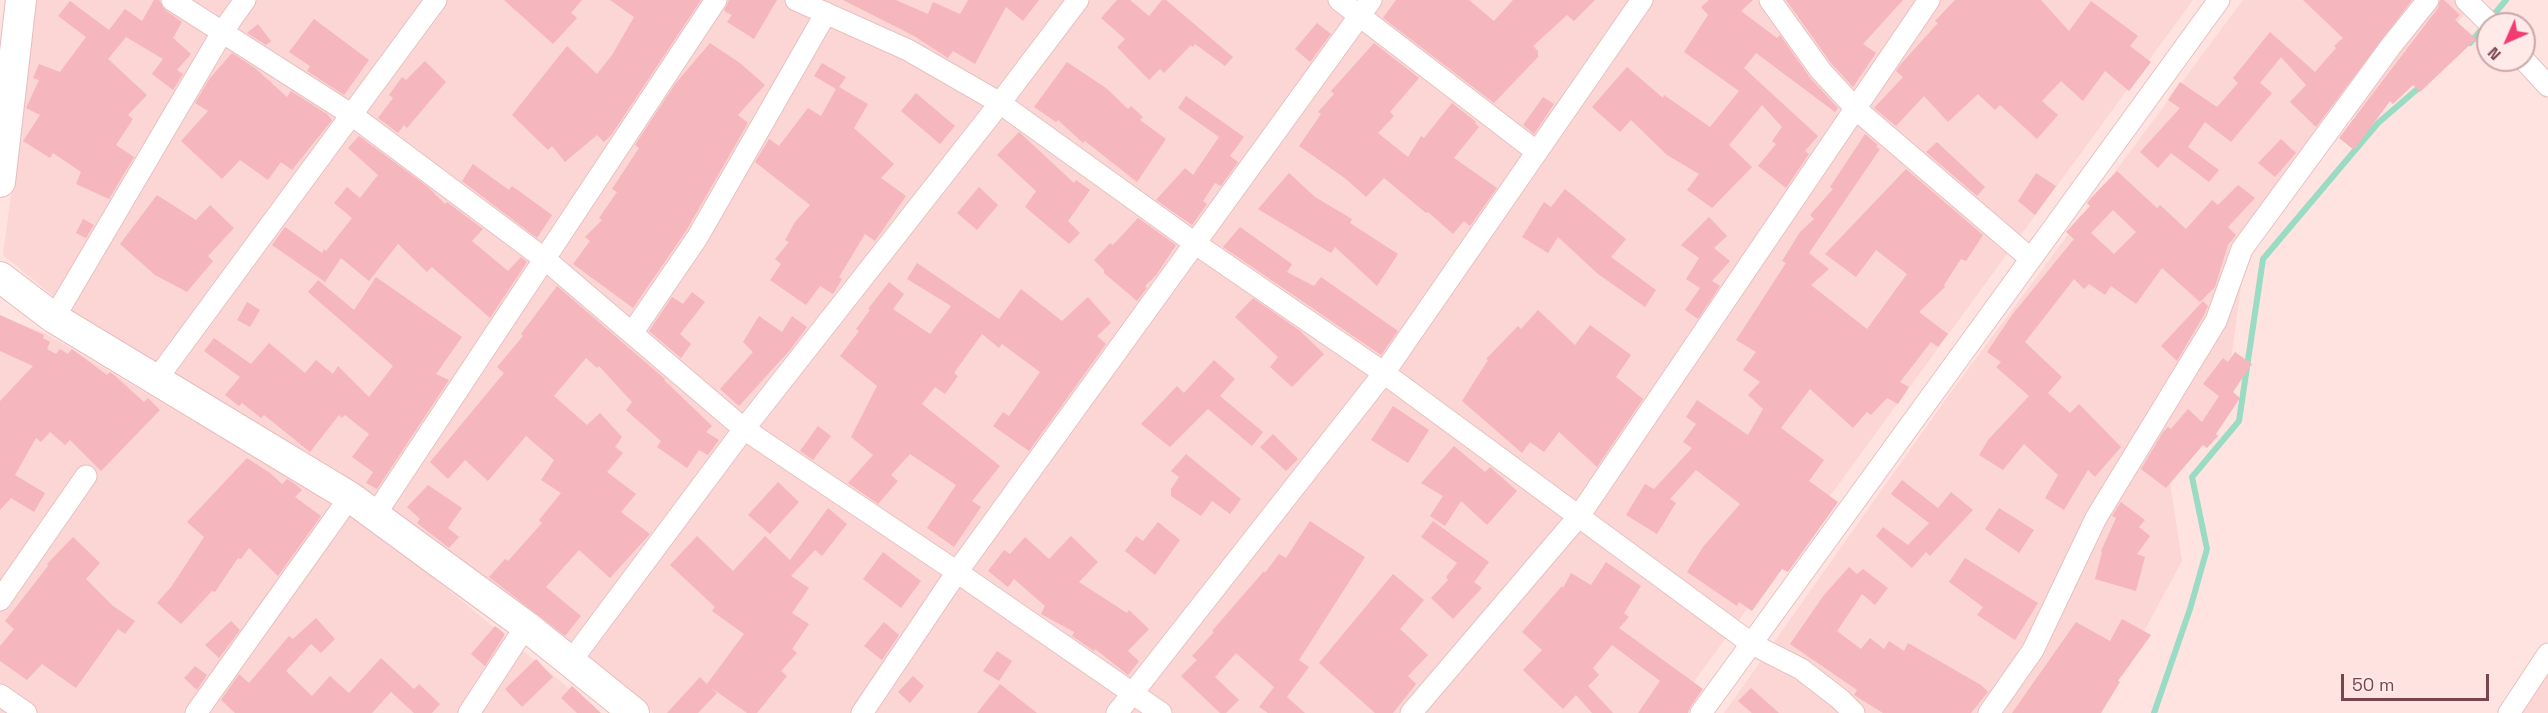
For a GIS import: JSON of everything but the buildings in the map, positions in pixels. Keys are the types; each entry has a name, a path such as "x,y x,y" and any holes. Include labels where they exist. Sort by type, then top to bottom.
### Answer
{"street":[{"path":"0,182 21,0"},
{"path":"172,0 352,115 546,260 744,429 1135,693 1161,713"},
{"path":"54,318 223,31 245,0"},
{"path":"156,380 436,0"},
{"path":"375,515 716,0"},
{"path":"796,0 908,50 1000,103 1196,244 1384,373 1752,644 1801,669 1840,699 1854,713"},
{"path":"571,661 744,429 1078,0"},
{"path":"1339,0 1365,8 1537,152"},
{"path":"1118,713 1384,373 1642,0"},
{"path":"1770,0 1821,71 1857,110 2031,259"},
{"path":"1411,713 1579,516 1857,110 1929,0"},
{"path":"1701,713 2219,0"},
{"path":"1989,713 2032,650 2096,518 2216,321 2242,249 2391,46 2428,0"},
{"path":"2466,0 2478,12"},
{"path":"862,713 957,572 1365,8"},
{"path":"632,333 697,238 826,13"},
{"path":"2535,72 2548,86"},
{"path":"0,277 54,318 350,497 526,626 634,713"},
{"path":"0,600 86,476"},
{"path":"196,713 350,497"},
{"path":"469,713 526,626"},
{"path":"2509,713 2548,654"},
{"path":"0,695 26,713"}],"shaded area":[{"path":"37,0 2193,0 1671,713 653,713 547,627 342,473 74,313 3,255"},
{"path":"2243,0 2476,0 2453,28 2328,140 2245,255 2224,413 2169,476 2182,561 2100,713 1724,713 1948,396"},
{"path":"0,316 46,334 369,525 599,713 0,713"},
{"path":"2548,672 2548,713 2523,713"}],"waterway":[{"path":"2470,43 2506,0"},
{"path":"2154,713 2190,609 2207,549 2192,477 2239,421 2263,259 2378,123 2422,85"}]}
